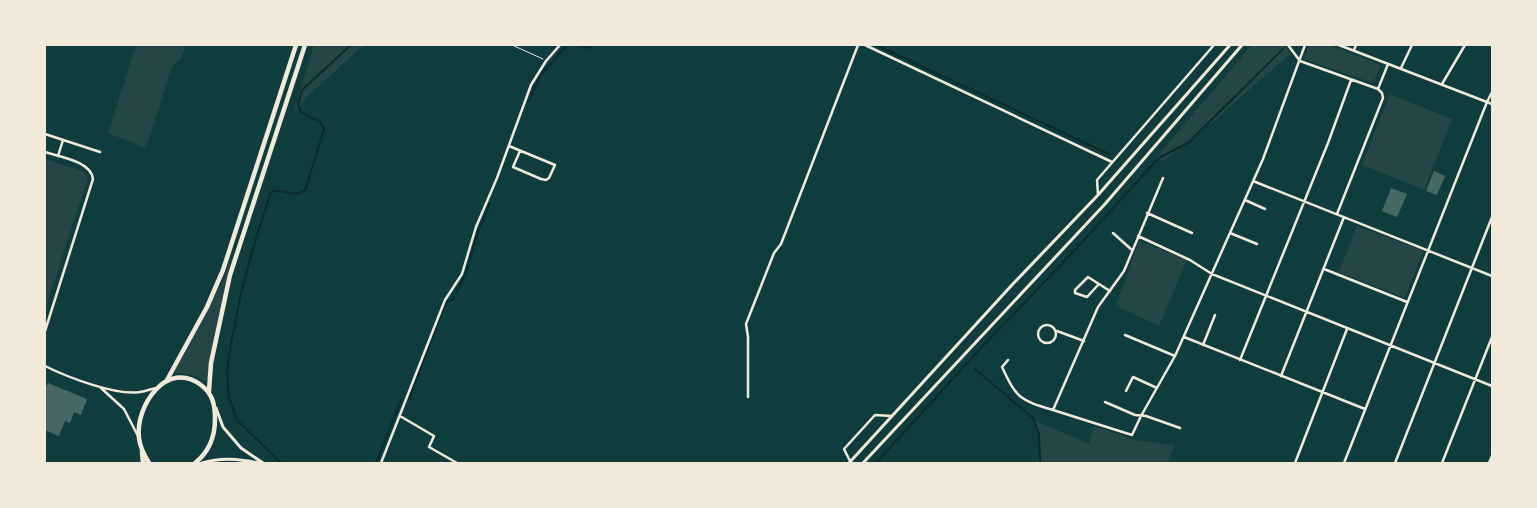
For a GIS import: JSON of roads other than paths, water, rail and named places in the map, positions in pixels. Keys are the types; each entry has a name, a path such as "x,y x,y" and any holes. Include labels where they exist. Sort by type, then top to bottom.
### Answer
{"main road":[{"path":"168,380 207,307 223,270 296,45"},
{"path":"195,463 208,449 213,438 214,405 209,391 211,363 230,275 305,45"},
{"path":"143,463 139,425 145,404 156,388 168,380 180,377 194,380 209,391"},
{"path":"142,450 149,463"}],"street":[{"path":"381,463 445,300 462,274 476,227 509,146 531,85 546,61 560,45"},
{"path":"748,397 748,336 746,324 774,253 781,244 858,45"},
{"path":"865,45 1112,162"},
{"path":"1098,195 1097,180 1214,45"},
{"path":"892,416 875,415 844,449 850,462 998,300 1098,195 1230,45"},
{"path":"863,463 1105,204 1241,46 1246,45"},
{"path":"1288,45 1300,61 1378,89 1382,93 1383,98 1337,214"},
{"path":"1008,360 1002,367 1018,397 1024,401 1132,435 1175,356 1245,200 1268,148 1305,45"},
{"path":"1339,45 1492,104"},
{"path":"1354,50 1356,45"},
{"path":"1401,68 1412,45"},
{"path":"1442,84 1465,45"},
{"path":"1378,89 1388,64"},
{"path":"1240,360 1328,143 1351,80"},
{"path":"1344,463 1427,250 1492,92"},
{"path":"45,134 100,152"},
{"path":"58,156 62,140"},
{"path":"509,146 555,166 550,178 542,179 514,167 520,151"},
{"path":"45,152 86,166 91,171 93,179 45,331"},
{"path":"1053,410 1098,308 1124,271 1163,178"},
{"path":"1253,181 1492,276"},
{"path":"1245,200 1265,209"},
{"path":"1148,213 1192,234"},
{"path":"1281,376 1344,217"},
{"path":"1395,463 1492,217"},
{"path":"1113,233 1132,250"},
{"path":"1230,233 1257,244"},
{"path":"1138,236 1190,260 1212,274 1492,386"},
{"path":"1324,269 1407,302"},
{"path":"1098,285 1087,296 1075,293 1075,290 1088,277 1110,291"},
{"path":"1203,345 1216,315"},
{"path":"1056,330 1057,336 1052,342 1044,343 1039,338 1039,330 1045,325 1050,325 1056,330 1084,341"},
{"path":"1296,463 1348,329"},
{"path":"1124,335 1175,356"},
{"path":"1184,337 1365,409"},
{"path":"1442,463 1492,337"},
{"path":"45,366 99,387 129,392 140,392 156,388"},
{"path":"1126,391 1133,376 1157,388"},
{"path":"99,387 124,409 139,438"},
{"path":"1105,402 1180,428"},
{"path":"214,405 223,428 241,448 261,463"},
{"path":"400,416 434,436 429,447 457,463"},
{"path":"1489,463 1492,456"},
{"path":"202,463 214,459 239,459 261,463"}],"waterway":[{"path":"281,463 237,420 229,397 227,373 231,344 242,289 271,192 280,191 294,194 302,192 306,188 324,129 320,122 301,112 298,105 302,90 351,45"},
{"path":"529,101 540,76 567,45"},
{"path":"578,45 591,48 593,45"},
{"path":"876,45 1109,154"},
{"path":"876,463 1156,161 1189,142 1283,49"},
{"path":"456,293 466,273 478,232 490,203"},
{"path":"409,399 446,302 454,297"},
{"path":"975,369 1033,418 1039,434 1040,463"},
{"path":"376,463 401,400"}]}
